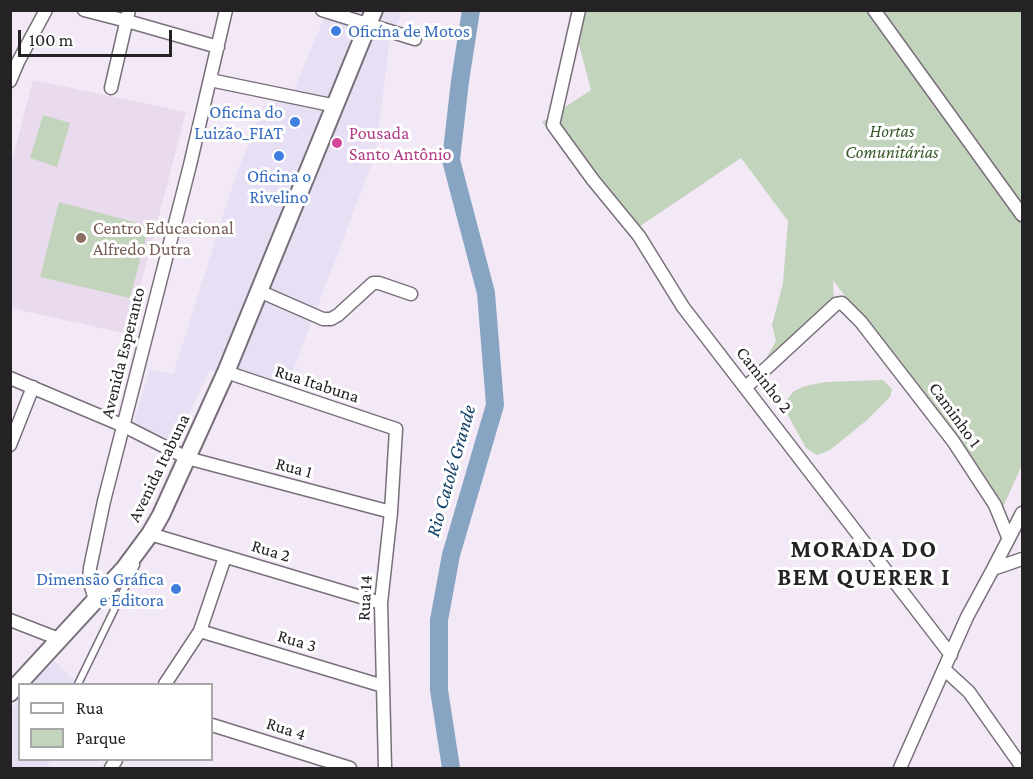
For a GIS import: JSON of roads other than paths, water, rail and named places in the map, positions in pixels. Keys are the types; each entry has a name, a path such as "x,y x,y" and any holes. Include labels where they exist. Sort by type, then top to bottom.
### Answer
{"main road":[{"name":"Avenida Itabuna","path":"19,683 124,569 150,534 178,480 226,372 371,17"}],"street":[{"path":"10,81 14,59 46,10"},
{"path":"84,10 128,16 218,47"},
{"name":"Avenida Esperanto","path":"95,600 89,579 91,558 226,10"},
{"path":"322,10 371,17 415,39"},
{"name":"Caminho 2","path":"579,10 553,125 592,180 639,236 684,307 951,656"},
{"path":"874,10 1023,215"},
{"path":"111,88 128,16"},
{"path":"210,80 336,106"},
{"path":"259,291 323,320 338,315 373,283 411,294"},
{"name":"Caminho 1","path":"746,387 836,304 846,305 953,441 995,505 1008,537"},
{"name":"Rua Itabuna","path":"226,372 396,429"},
{"name":"Rua 1","path":"10,378 124,426 187,458 391,512"},
{"path":"10,445 33,387"},
{"name":"Rua 14","path":"385,768 381,603 391,512 396,429"},
{"path":"900,768 967,617 1008,537 1023,513"},
{"name":"Rua 2","path":"150,534 381,603"},
{"path":"166,683 200,631 225,556"},
{"path":"993,569 1023,559"},
{"path":"10,620 59,639"},
{"name":"Rua 3","path":"200,631 383,686"},
{"path":"945,670 969,692 1023,767"},
{"name":"Rua 4","path":"213,725 350,768"}],"lane":[{"path":"78,683 150,534"}],"waterway":[{"name":"Rio Catolé Grande","path":"451,768 439,690 439,620 451,555 495,405 486,293 451,160 471,10"}],"place":[{"name":"Oficína de Motos","path":"336,31"},
{"name":"Oficína do Luizão_FIAT","path":"295,122"},
{"name":"Pousada Santo Antônio","path":"337,143"},
{"name":"Oficina o Rivelino","path":"279,156"},
{"name":"Centro Educacional Alfredo Dutra","path":"81,238"},
{"name":"Dimensão Gráfica e Editora","path":"176,589"}],"district":[{"name":"MORADA DO BEM QUERER I","path":"864,564"}],"park label":[{"name":"Hortas Comunitárias","path":"892,141"}]}
